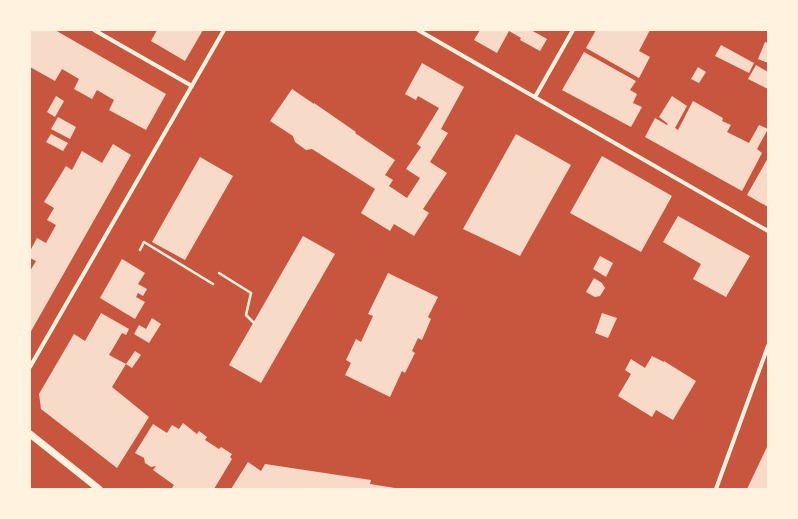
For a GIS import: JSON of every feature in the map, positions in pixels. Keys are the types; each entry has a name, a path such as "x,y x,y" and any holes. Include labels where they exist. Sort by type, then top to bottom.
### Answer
{"street":[{"path":"94,30 192,86"},
{"path":"30,368 224,30"},
{"path":"418,30 768,231"},
{"path":"535,97 573,30"},
{"path":"716,489 768,346"},
{"path":"30,434 99,489"}],"path":[{"path":"140,250 144,242 213,284"},
{"path":"219,273 251,293 246,315 254,323"}],"building":[{"path":"30,30 55,30 166,94 146,130 109,110 114,100 97,90 92,99 74,89 79,79 62,69 55,81 30,67"},
{"path":"157,30 203,30 185,61 151,41"},
{"path":"480,30 531,30 547,39 540,51 520,40 521,38 509,31 497,53 474,40"},
{"path":"596,30 650,30 639,51 650,57 639,78 586,48"},
{"path":"765,42 768,43 768,63 758,59"},
{"path":"721,45 754,63 749,73 715,56"},
{"path":"584,52 636,81 630,90 637,94 633,103 642,107 631,127 562,90"},
{"path":"422,63 464,87 441,129 448,133 430,162 447,173 423,209 429,213 414,236 394,224 390,231 361,213 375,189 312,149 306,150 295,142 293,136 270,121 292,89 395,160 385,175 393,180 389,186 407,198 420,178 406,169 421,147 417,144 439,108 418,96 416,100 405,94"},
{"path":"756,65 768,72 768,89 748,79"},
{"path":"698,67 706,72 699,83 691,79"},
{"path":"56,96 64,101 55,117 47,112"},
{"path":"672,96 687,106 675,128 678,130 693,101 723,118 722,121 731,125 727,132 749,143 759,125 768,129 757,149 762,153 742,191 645,137 655,118 667,125 668,124 659,117"},
{"path":"58,117 76,127 70,139 51,129"},
{"path":"51,134 68,143 63,151 46,142"},
{"path":"516,134 571,165 520,256 463,229"},
{"path":"113,144 131,155 30,333 30,271 36,261 30,258 30,251 37,238 46,243 56,225 47,220 54,208 44,202 66,166 72,170 82,151 102,163"},
{"path":"602,156 672,196 641,252 570,213"},
{"path":"200,157 233,176 185,260 152,242"},
{"path":"768,158 768,207 747,195"},
{"path":"678,216 750,256 726,297 693,279 701,264 663,242"},
{"path":"303,236 335,254 261,383 229,365"},
{"path":"600,256 613,263 606,277 593,269"},
{"path":"122,259 145,273 138,284 147,289 143,296 138,293 136,297 145,302 135,319 100,298"},
{"path":"388,273 438,297 428,317 431,319 422,340 418,338 412,351 415,353 405,373 402,371 390,397 345,375 351,363 346,360 356,339 361,342 373,316 368,314"},
{"path":"594,278 602,283 605,288 600,296 595,297 586,292"},
{"path":"101,313 129,329 126,335 122,333 109,355 126,364 112,387 149,417 117,468 41,409 39,394 74,334 85,341"},
{"path":"602,313 617,318 608,338 595,333"},
{"path":"152,318 161,324 149,343 134,334 139,325 146,329"},
{"path":"135,351 141,355 132,368 126,364"},
{"path":"652,356 664,361 696,381 673,420 656,410 652,417 618,396 631,374 625,370 631,359 645,368"},
{"path":"183,423 197,434 199,431 207,437 205,440 219,449 221,447 232,454 230,457 232,459 214,489 173,489 172,488 174,485 153,470 156,466 151,467 145,463 144,458 135,453 153,424 167,433 172,425 179,429"},
{"path":"767,447 768,489 747,489"},
{"path":"248,462 261,471 265,464 371,480 370,484 401,489 231,489"}]}
